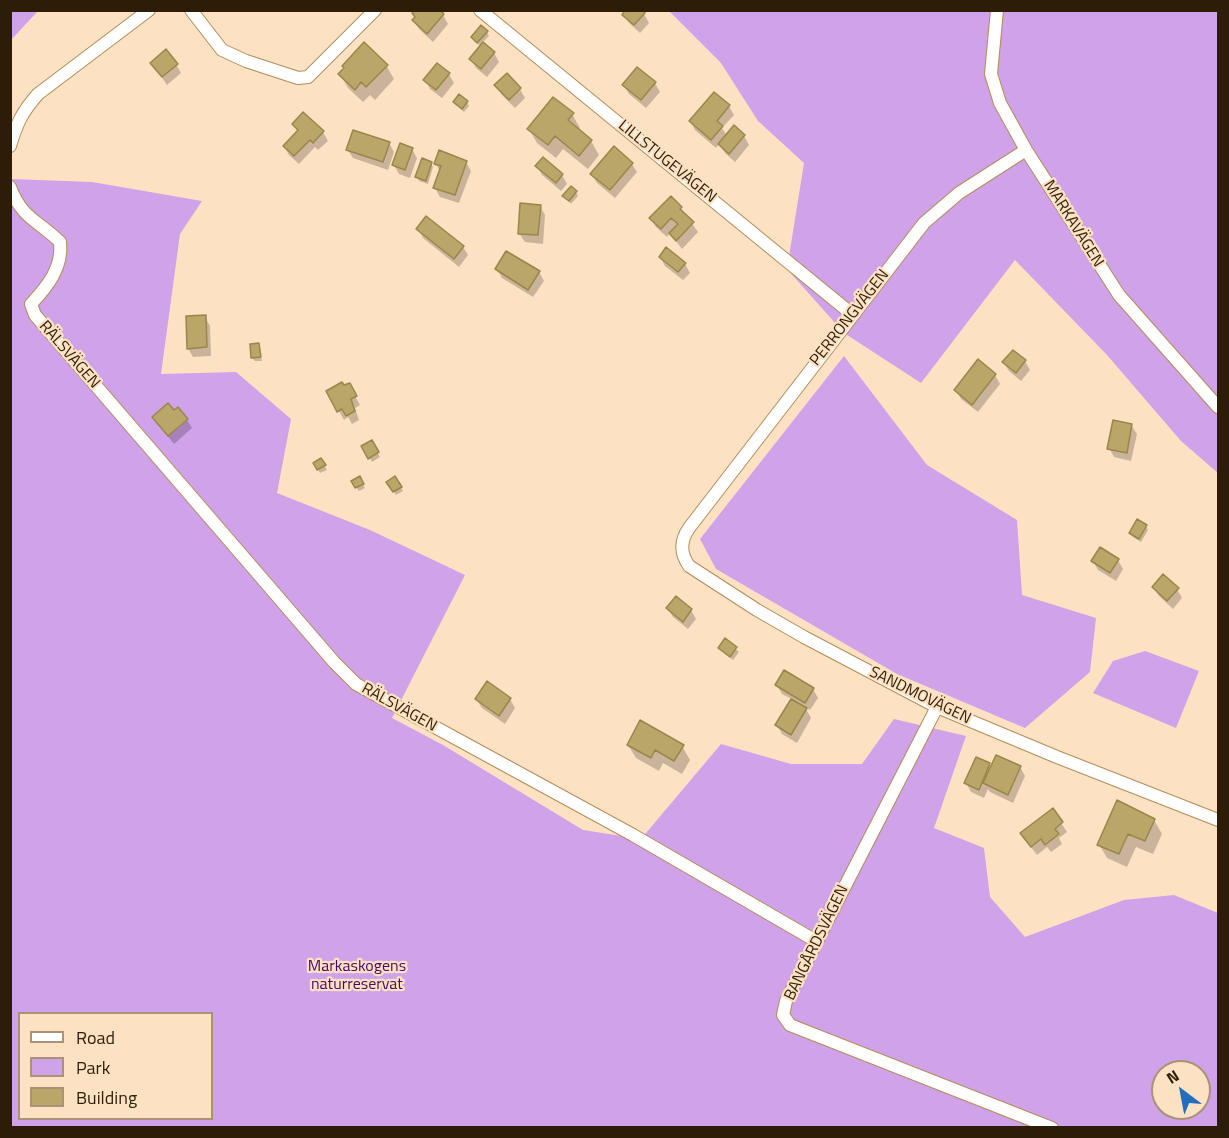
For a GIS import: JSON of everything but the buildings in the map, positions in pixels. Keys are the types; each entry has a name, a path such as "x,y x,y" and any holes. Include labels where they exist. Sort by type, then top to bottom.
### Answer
{"street":[{"path":"10,146 23,110 38,94 149,10"},
{"path":"191,10 222,50 246,61 298,78 308,77 375,10"},
{"name":"LILLSTUGEVÄGEN","path":"480,10 853,315"},
{"name":"MARKAVÄGEN","path":"997,10 991,74 1000,103 1026,150 1119,295 1218,407"},
{"name":"PERRONGVÄGEN","path":"700,514 924,223 939,208 985,175 1026,150"},
{"name":"RÄLSVÄGEN","path":"10,188 17,205 33,222 60,242 62,255 56,273 31,304 35,315 334,662 356,684 633,835 816,941"},
{"name":"SANDMOVÄGEN","path":"700,514 683,537 684,559 689,566 785,626 937,707 1218,820"},
{"name":"BANGÅRDSVÄGEN","path":"937,707 816,941 786,1001 783,1015 790,1025 1052,1128"}],"green space":[{"path":"10,11 38,11 11,40"},
{"path":"669,11 1218,11 1218,473 1181,441 1107,355 1015,260 921,383 844,333 787,269 804,163 758,121 721,63"},
{"name":"Markaskogens naturreservat","path":"11,179 92,182 202,201 180,234 161,374 236,372 291,419 277,493 370,530 465,575 392,718 443,745 583,830 641,839 721,744 791,764 862,764 894,719 966,736 934,828 984,848 990,897 1025,937 1124,900 1174,895 1218,913 1218,1127 11,1128"},
{"path":"844,356 927,465 1017,520 1022,595 1096,618 1090,672 1025,728 897,674 716,569 700,539"},
{"path":"1145,651 1199,671 1176,728 1093,693 1113,661"}]}
